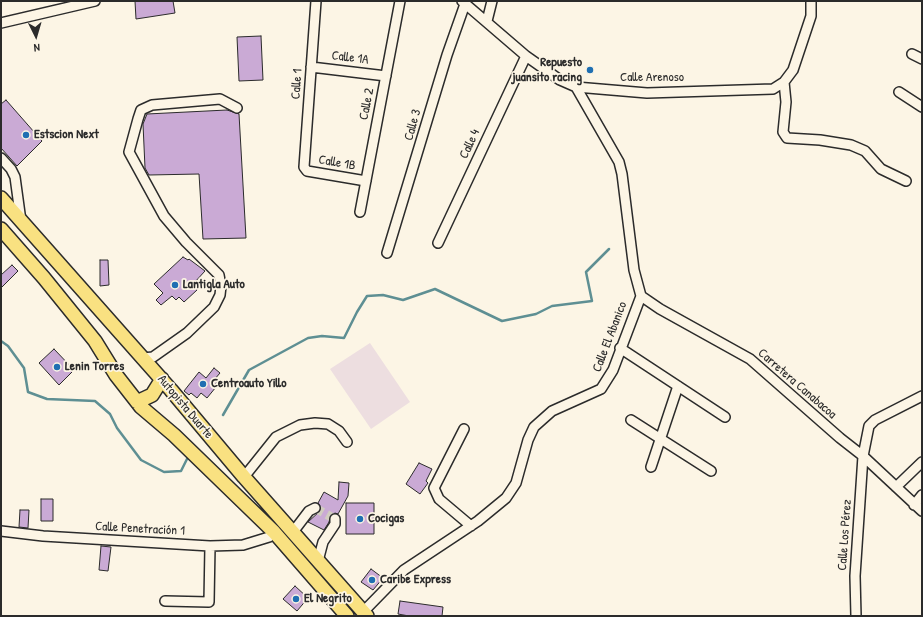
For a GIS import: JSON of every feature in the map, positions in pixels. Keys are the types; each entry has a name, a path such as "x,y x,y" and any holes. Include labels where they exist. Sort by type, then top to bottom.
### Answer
{"highway":[{"name":"Autopista Duarte","path":"1,198 162,379 244,477 365,614"},
{"name":"Autopista Duarte","path":"1,229 44,278 95,341 116,375 141,406 174,435 274,532 347,616"},
{"path":"141,406 152,395 162,379"},
{"path":"141,406 159,395 171,390"}],"street":[{"path":"1,23 95,1"},
{"name":"Calle 1","path":"305,170 316,1"},
{"name":"Calle 2","path":"360,212 400,1"},
{"path":"487,22 492,1"},
{"path":"811,1 811,16 793,70 784,82 786,102 783,121 784,136 787,138 820,140 851,145 865,151 881,169 906,181"},
{"name":"Calle Arenoso","path":"464,3 548,73 576,87 647,93 773,89 784,82"},
{"name":"Calle 3","path":"387,253 464,3"},
{"path":"912,54 922,58"},
{"name":"Calle 4","path":"438,243 526,56"},
{"name":"Calle 1A","path":"311,67 386,76"},
{"name":"Calle El Abanico","path":"365,614 404,570 471,526 506,498 516,483 528,440 534,426 552,411 601,389 613,370 620,348 641,296 634,270 622,174 619,162 576,87"},
{"path":"898,92 922,107"},
{"path":"143,358 153,357 187,333 214,307 220,295 221,286 218,275 186,242 164,216 129,152 141,110 152,105 220,99 237,108"},
{"path":"1,158 11,169 15,177 22,222"},
{"name":"Calle 1B","path":"305,170 366,181"},
{"name":"Carretera Canabacoa","path":"641,296 660,309 750,359 840,438 864,456 922,511"},
{"path":"620,348 725,417"},
{"path":"651,467 678,386"},
{"name":"Calle Los Pérez","path":"856,616 855,576 864,456 869,426 872,422 922,396"},
{"path":"630,420 711,471"},
{"path":"244,477 276,437 300,425 315,423 328,424 339,431 347,442"},
{"path":"464,429 434,488 439,499 471,526"},
{"path":"896,487 922,462"},
{"path":"914,505 922,495"},
{"path":"293,532 308,510 315,508"},
{"path":"318,561 323,542 335,524 335,519"},
{"name":"Calle Penetración 1","path":"1,531 43,536 210,546 243,545 269,537 274,532"},
{"path":"165,601 209,602 210,546"}],"shaded area":[{"path":"370,343 410,402 371,429 330,369"}],"building":[{"path":"135,1 173,1 175,13 136,19"},
{"path":"261,36 263,80 239,81 237,37"},
{"name":"Estscion Next","path":"6,100 42,141 17,166 1,148 1,104"},
{"path":"227,110 239,114 246,238 203,239 199,174 149,175 145,168 143,124 147,114"},
{"name":"Lantigla Auto","path":"183,257 188,260 189,259 205,271 194,283 197,286 197,290 184,302 179,297 176,300 172,296 161,305 156,300 163,293 154,284"},
{"path":"100,260 108,260 109,285 100,286"},
{"path":"12,265 18,271 1,288 1,275"},
{"name":"Lenin Torres","path":"54,349 74,370 59,385 39,363"},
{"name":"Centroauto Yillo","path":"214,368 220,373 214,380 217,382 214,386 216,387 207,398 201,393 197,398 191,393 189,395 184,391 199,372 206,378"},
{"path":"419,463 432,469 426,481 428,483 420,494 406,484"},
{"name":"Cocigas","path":"339,482 349,483 348,496 338,514 335,513 330,516 329,522 324,530 308,522 320,511 320,506 318,503 324,492 338,500"},
{"path":"41,499 53,499 53,521 41,521"},
{"name":"Cocigas","path":"346,503 374,503 374,534 346,534"},
{"path":"20,510 29,510 28,528 19,527"},
{"path":"101,546 111,547 108,571 99,570"},
{"name":"Caribe Express","path":"371,569 383,578 373,590 361,582"},
{"name":"El Negrito","path":"295,586 308,598 297,611 283,599"},
{"path":"400,601 443,607 442,616 409,616 398,614"}],"waterway":[{"path":"223,415 249,370 308,338 322,336 344,338 367,296 383,295 403,300 435,289 502,321 536,314 552,306 592,301 586,272 609,249"},
{"path":"1,341 8,346 24,368 28,392 47,399 95,401 110,414 117,428 141,460 164,472 181,471 187,459"}],"tunnel":[{"path":"315,508 335,519"}],"place":[{"name":"Repuesto juansito racing","path":"590,70"},
{"name":"Estscion Next","path":"26,135"},
{"name":"Lantigla Auto","path":"175,285"},
{"name":"Lenin Torres","path":"57,367"},
{"name":"Centroauto Yillo","path":"203,384"},
{"name":"Cocigas","path":"360,519"},
{"name":"Caribe Express","path":"372,580"},
{"name":"El Negrito","path":"296,599"}]}
